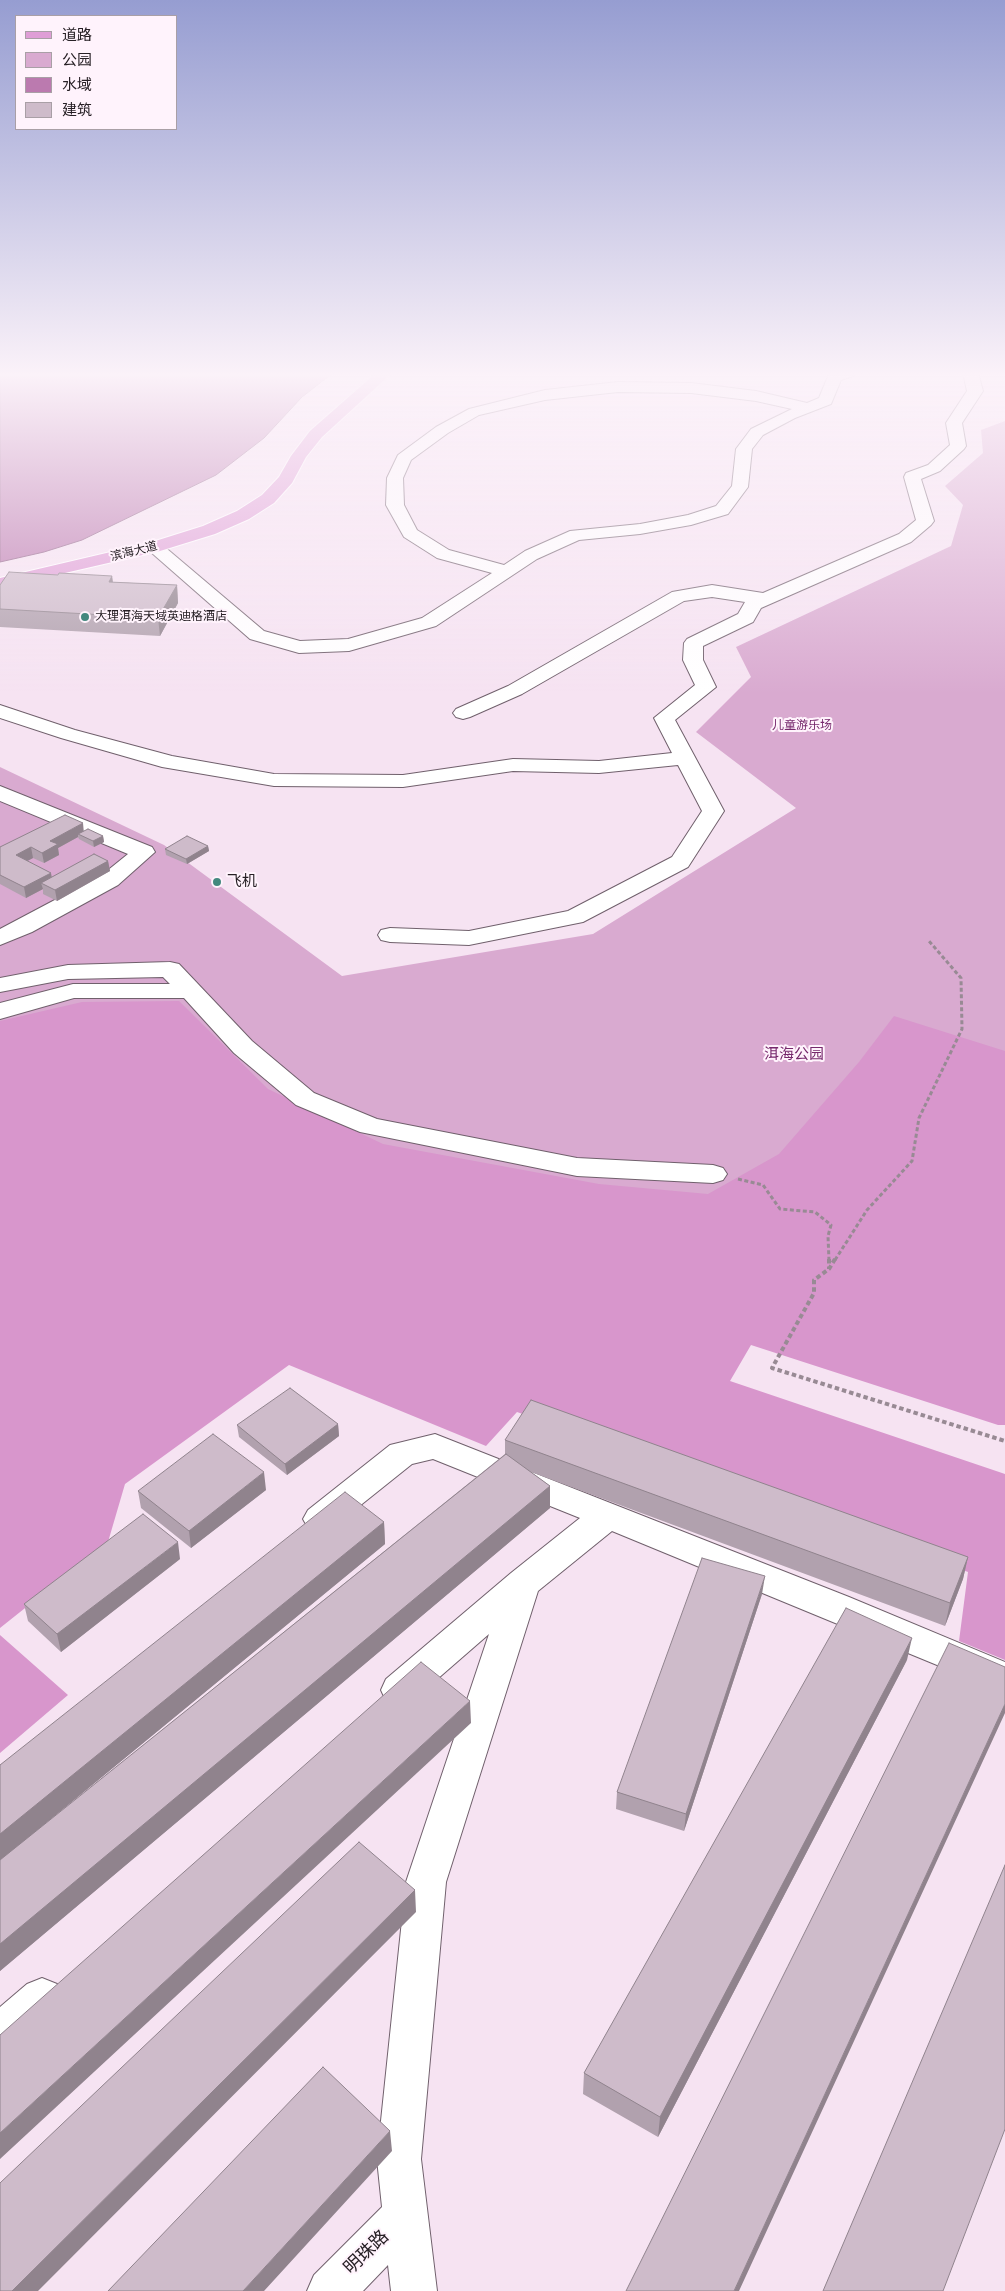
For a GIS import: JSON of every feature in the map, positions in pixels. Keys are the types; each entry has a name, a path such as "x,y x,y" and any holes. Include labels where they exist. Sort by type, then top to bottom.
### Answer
{"main road":[{"name":"滨海大道","path":"0,583 154,547 209,530 259,506 285,480"}],"street":[{"path":"395,480 395,505 410,533 444,554 506,571"},
{"path":"154,547 257,635 299,647 349,645 429,622 531,555 576,535 640,529 691,520 722,510 740,487 741,480"},
{"path":"390,935 469,938 575,917 680,862 713,811 683,758 664,718 706,687 693,660 694,643 746,618 753,604 906,538 924,521 913,480"},
{"path":"463,713 515,690 679,596 712,591 765,599"},
{"path":"0,712 68,734 170,762 274,780 403,781 513,765 599,767 683,758"},
{"path":"0,938 110,880 144,852 5,799"},
{"path":"0,985 68,972 170,969 244,1048 305,1099 370,1126 577,1166 713,1174"},
{"path":"0,1011 73,990 191,992"},
{"path":"294,1540 402,1454 435,1446 838,1607 1005,1678"},
{"path":"374,1712 523,1583 608,1515"},
{"path":"414,2291 399,2159 426,1882 523,1583"},
{"path":"0,2034 67,1976"},
{"name":"明珠路","path":"330,2291 405,2216"}],"path":[{"path":"929,941 961,978 962,1029 919,1118 912,1161 867,1210 829,1269 814,1280 814,1293 772,1368 1005,1441"},
{"path":"713,1174 763,1185 780,1209 815,1212 831,1225 828,1236 829,1269"}],"green space":[{"name":"洱海公园","path":"952,480 1005,480 1005,1241 856,1286 0,1092 0,767 164,845 342,976 593,934 796,808 696,732 751,677 736,647 951,546 963,505 945,486"}],"shaded area":[{"path":"179,1001 268,1089 383,1144 599,1184 708,1194 779,1154 859,1062 894,1016 1005,1051 1005,1425 998,1425 751,1345 730,1381 1005,1474 1005,1660 959,1641 968,1572 517,1412 486,1446 289,1365 125,1484 108,1542 0,1628 0,1021 82,1002"},
{"path":"0,1635 68,1695 0,1753"}],"water":[{"path":"0,480 206,480 82,540 44,552 0,562"}],"building":[{"path":"9,572 112,576 109,582 177,585 158,618 0,609 0,585"},
{"path":"65,815 83,823 50,841 58,844 42,853 31,847 16,855 51,873 24,887 0,875 0,847"},
{"path":"88,829 103,836 93,841 78,834"},
{"path":"187,836 208,846 186,859 165,849"},
{"path":"94,854 108,861 55,890 41,883"},
{"path":"290,1388 338,1424 285,1464 237,1425"},
{"path":"531,1400 968,1557 950,1603 505,1440"},
{"path":"213,1434 264,1472 189,1531 138,1491"},
{"path":"506,1454 550,1486 0,1944 0,1860"},
{"path":"345,1492 384,1522 0,1834 0,1765"},
{"path":"143,1514 178,1542 57,1634 24,1604"},
{"path":"702,1558 765,1576 686,1814 617,1792"},
{"path":"846,1608 912,1638 660,2117 584,2073"},
{"path":"949,1643 1005,1667 1005,1704 734,2291 626,2291"},
{"path":"421,1662 470,1701 0,2133 0,2035"},
{"path":"359,1842 415,1890 12,2291 0,2291 0,2183"},
{"path":"1005,1865 1005,2129 943,2291 823,2291"},
{"path":"323,2067 390,2131 243,2291 108,2291"}],"place":[{"name":"大理洱海天域英迪格酒店","path":"85,617"},
{"name":"飞机","path":"217,882"}],"park label":[{"name":"儿童游乐场","path":"802,726"}]}
